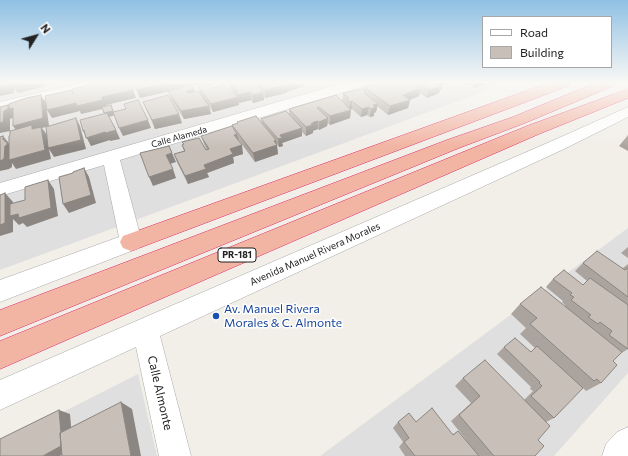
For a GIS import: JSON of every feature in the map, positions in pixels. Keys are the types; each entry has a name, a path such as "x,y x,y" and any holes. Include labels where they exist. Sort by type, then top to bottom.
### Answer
{"highway":[{"path":"131,242 505,104"},
{"name":"PR-181","path":"0,323 557,104"},
{"name":"PR-181","path":"0,355 473,155 600,104"}],"street":[{"name":"Calle Alameda","path":"0,190 111,157 277,104"},
{"name":"Avenida Manuel Rivera Morales","path":"0,395 558,145 628,111"},
{"path":"0,291 131,242 111,157"},
{"name":"Calle Almonte","path":"145,330 176,456"},
{"path":"618,456 628,443"}],"shaded area":[{"path":"0,104 449,104 0,270"},
{"path":"628,228 628,373 554,456 320,456"},
{"path":"138,374 157,456 0,456 0,444"}],"building":[{"path":"9,104 42,104 43,118 13,126 13,108 9,109"},
{"path":"46,104 71,104 47,110"},
{"path":"124,104 140,104 148,120 119,128 113,112 126,109"},
{"path":"144,104 173,104 179,114 152,120"},
{"path":"177,104 208,104 209,106 181,111"},
{"path":"305,104 345,104 351,110 330,116 319,107 317,108 328,118 319,122 314,122 311,124 313,125 306,127 289,109"},
{"path":"356,104 377,104 373,105 375,107 371,109 369,107 362,109"},
{"path":"8,105 8,109 4,111 3,122 0,123 0,107"},
{"path":"111,105 113,111 104,113 102,107"},
{"path":"286,111 302,128 280,135 282,138 278,139 261,119"},
{"path":"107,113 116,130 86,138 80,120"},
{"path":"256,116 276,140 274,141 277,145 253,153 232,125"},
{"path":"76,118 81,140 48,148 46,127"},
{"path":"32,125 32,129 41,127 45,150 9,160 10,131"},
{"path":"232,126 237,134 234,135 242,145 230,149 233,154 204,165 206,169 185,176 174,154 185,151 182,145 184,144 182,142 199,138 206,150 209,149 201,136"},
{"path":"3,136 3,140 5,139 5,142 7,141 7,145 5,146 4,159 0,161 0,137"},
{"path":"169,146 172,153 166,155 173,169 149,177 140,153"},
{"path":"84,168 91,195 63,204 59,177"},
{"path":"48,180 51,208 19,218 18,214 10,216 10,204 25,200 25,187"},
{"path":"5,193 5,223 0,225 0,195"},
{"path":"597,251 625,270 628,268 628,297 583,263"},
{"path":"564,270 583,285 590,278 628,305 628,349 609,335 612,331 600,322 598,324 588,317 591,315 571,300 574,297 570,295 572,293 553,279"},
{"path":"541,287 622,352 613,361 617,365 601,383 597,379 594,381 530,324 537,318 520,304"},
{"path":"515,338 531,352 537,346 583,388 554,418 531,396 542,386 539,383 540,382 504,347"},
{"path":"485,360 550,426 538,440 544,446 535,456 494,456 459,415 480,396 463,378"},
{"path":"121,402 131,456 62,456 60,433"},
{"path":"432,408 453,435 458,431 479,456 415,456 404,442 409,438 398,422 409,413 416,422"},
{"path":"59,410 61,446 43,456 0,456 0,439"}],"place":[{"name":"Av. Manuel Rivera Morales & C. Almonte","path":"216,316"}]}
